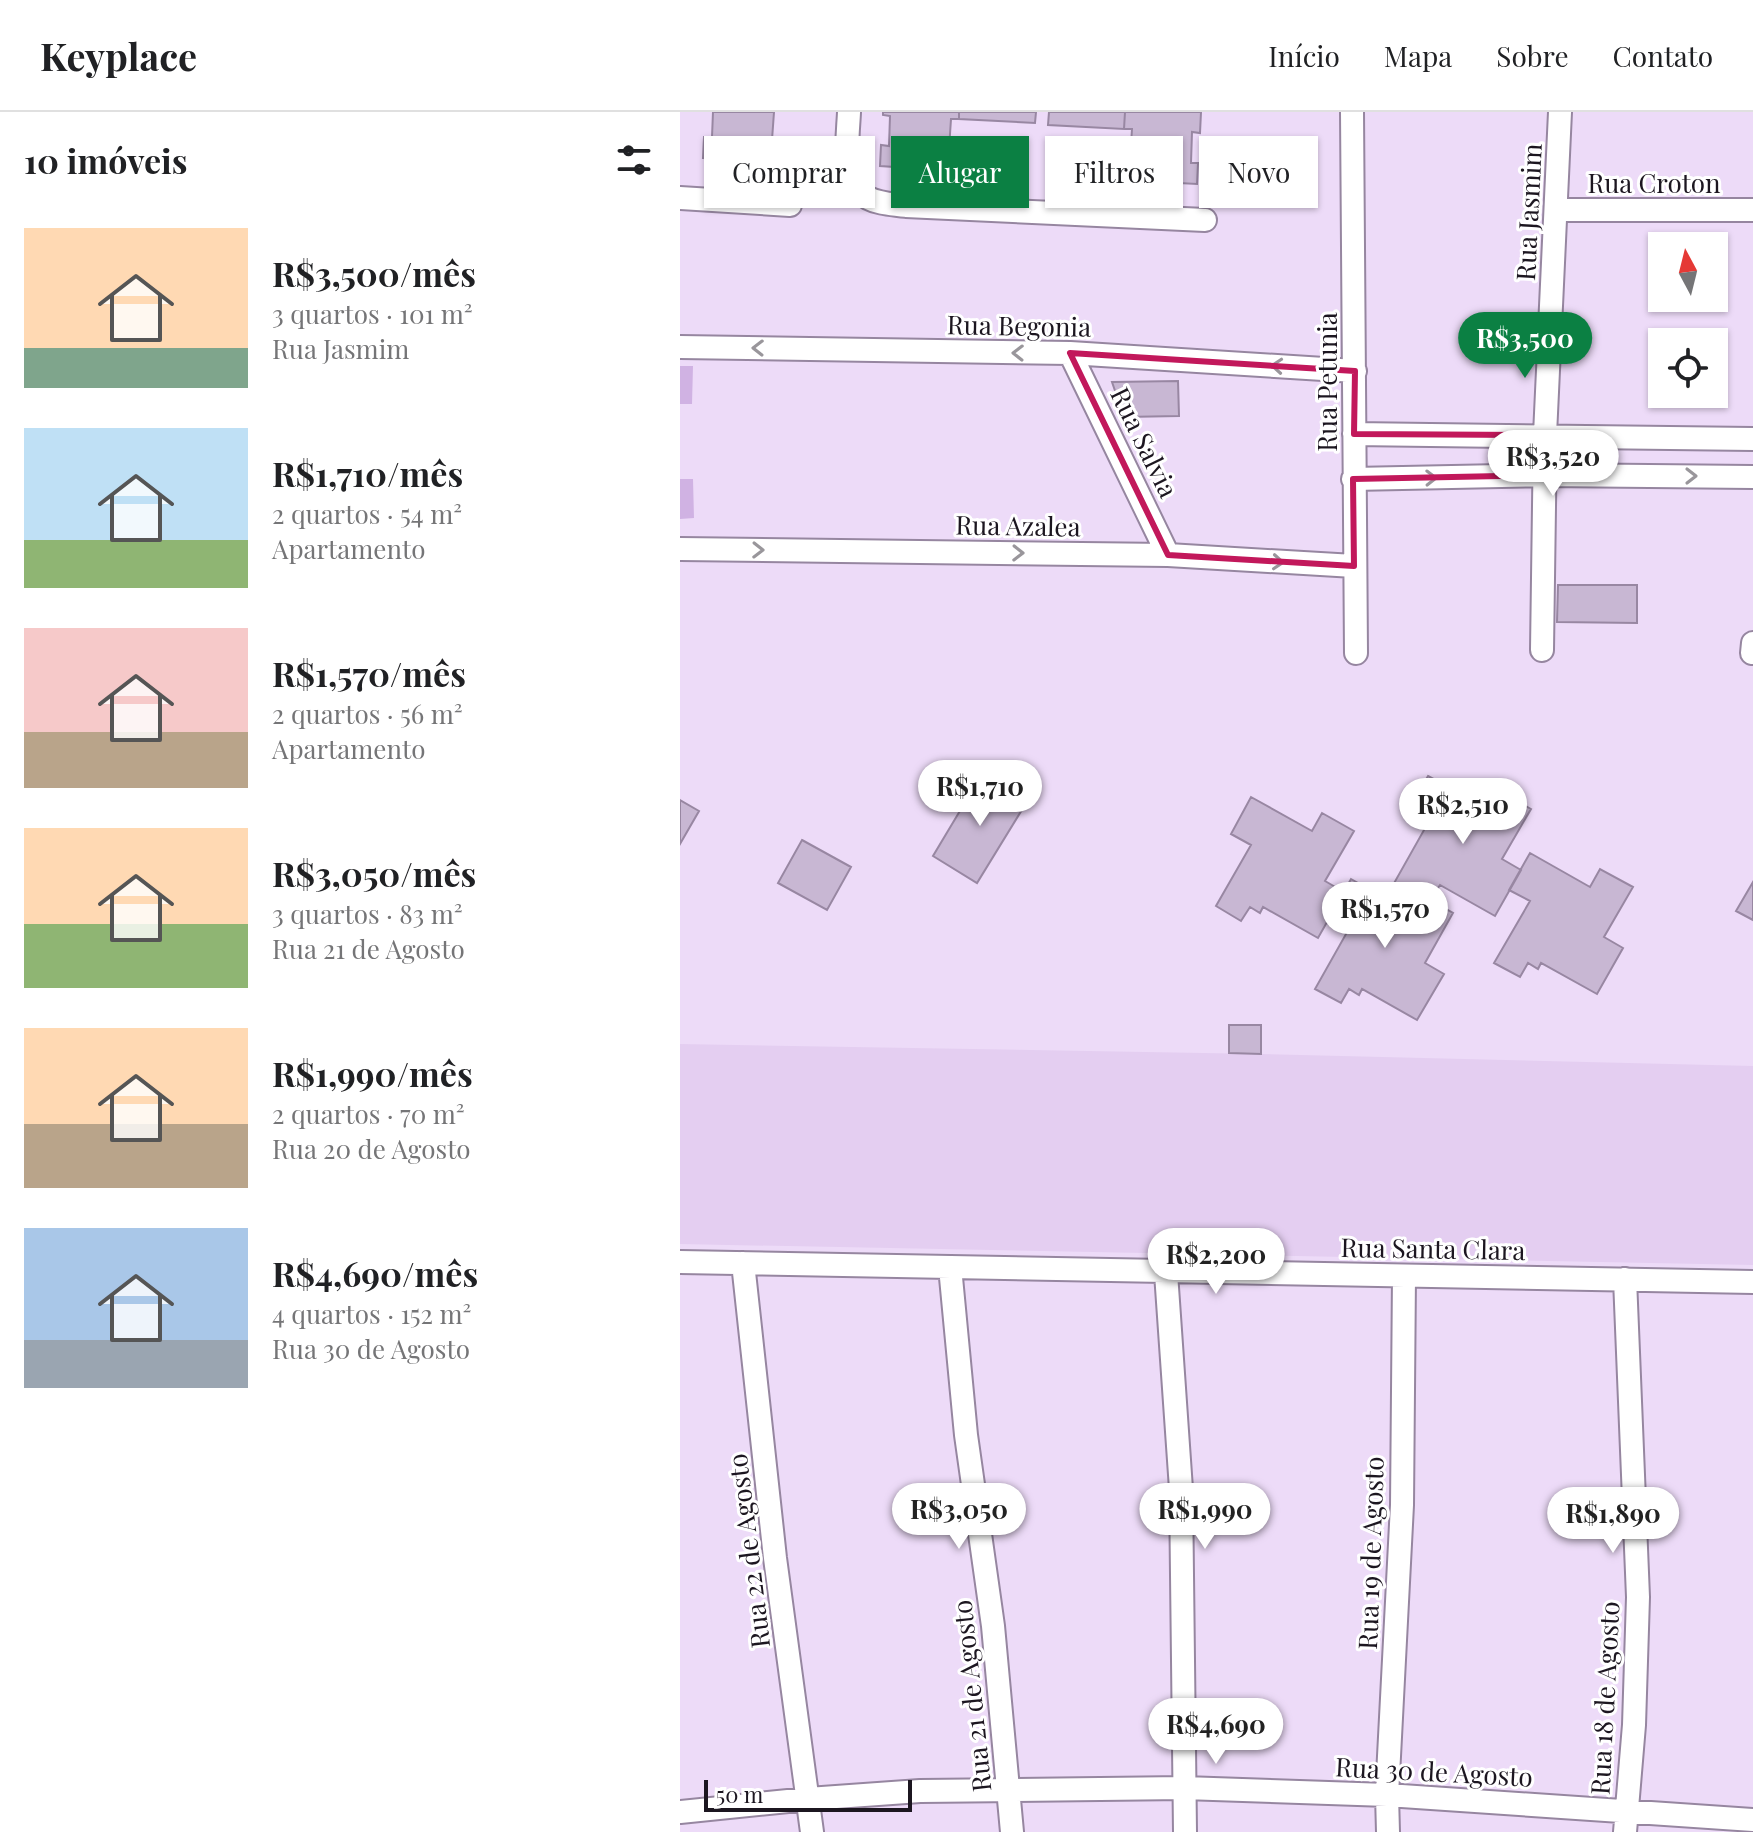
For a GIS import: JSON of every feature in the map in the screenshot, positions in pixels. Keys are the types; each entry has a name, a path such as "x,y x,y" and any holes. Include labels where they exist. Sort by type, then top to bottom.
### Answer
{"street":[{"path":"849,112 847,150 850,173 855,186 865,197 878,202 906,206 1205,220"},
{"name":"Rua Petunia","path":"1352,112 1356,653"},
{"name":"Rua Jasmim","path":"1542,650 1545,435 1560,112"},
{"path":"680,198 704,200"},
{"name":"Rua Croton","path":"1556,210 1753,210"},
{"name":"Rua Begonia","path":"680,347 1070,353 1355,371"},
{"name":"Rua Salvia","path":"1070,353 1168,555"},
{"path":"1354,434 1753,439"},
{"path":"1353,479 1546,475 1753,477"},
{"name":"Rua Azalea","path":"680,549 1168,555 1354,566"},
{"path":"1752,653 1753,643"},
{"name":"Rua Santa Clara","path":"680,1262 1753,1282"},
{"name":"Rua 22 de Agosto","path":"743,1263 775,1558 812,1832"},
{"name":"Rua 21 de Agosto","path":"950,1267 966,1435 993,1626 1012,1832"},
{"path":"1166,1273 1181,1489 1185,1832"},
{"name":"Rua 19 de Agosto","path":"1388,1832 1387,1795 1402,1505 1404,1276"},
{"name":"Rua 18 de Agosto","path":"1625,1279 1638,1597 1634,1725 1625,1821"},
{"name":"Rua 30 de Agosto","path":"680,1812 920,1791 1184,1788 1387,1795 1625,1821 1753,1820"}],"highlighted area":[{"path":"1070,353 1355,371 1354,434 1545,435 1546,475 1353,479 1354,566 1168,555"}],"shaded area":[{"path":"680,366 693,366 692,404 680,404"},
{"path":"680,479 693,479 694,518 680,519"},
{"path":"680,1044 1753,1066 1753,1265 680,1244"}],"building":[{"path":"713,112 774,112 772,136 712,136"},
{"path":"883,112 959,112 959,119 951,119 950,136 891,136 891,167 880,166 881,145 889,146 890,116 883,115"},
{"path":"959,112 1036,112 1035,123 959,119"},
{"path":"1049,112 1125,112 1124,129 1048,125"},
{"path":"1125,112 1201,112 1200,133 1192,132 1191,163 1198,163 1197,184 1183,183 1183,136 1132,136 1132,129 1124,129"},
{"path":"1178,381 1179,416 1124,417 1112,382"},
{"path":"1558,585 1637,585 1637,623 1557,622"},
{"path":"982,774 1028,800 977,883 933,856"},
{"path":"1428,776 1488,809 1499,791 1531,809 1502,859 1521,870 1495,916 1440,885 1436,891 1426,885 1418,899 1393,885 1428,823 1407,812"},
{"path":"1251,797 1312,831 1322,813 1354,831 1325,881 1344,892 1318,938 1263,907 1260,913 1250,907 1241,921 1216,906 1251,845 1231,834"},
{"path":"680,800 699,811 680,844"},
{"path":"802,840 851,867 827,910 778,883"},
{"path":"1530,853 1590,887 1600,869 1633,887 1604,937 1623,948 1597,994 1541,963 1538,969 1528,963 1520,977 1494,963 1530,901 1509,890"},
{"path":"1351,879 1411,913 1421,895 1453,913 1425,963 1444,974 1417,1020 1362,989 1359,995 1349,989 1341,1003 1315,989 1350,927 1330,916"},
{"path":"1753,882 1753,920 1736,911"},
{"path":"1229,1025 1261,1025 1261,1054 1229,1053"}]}
